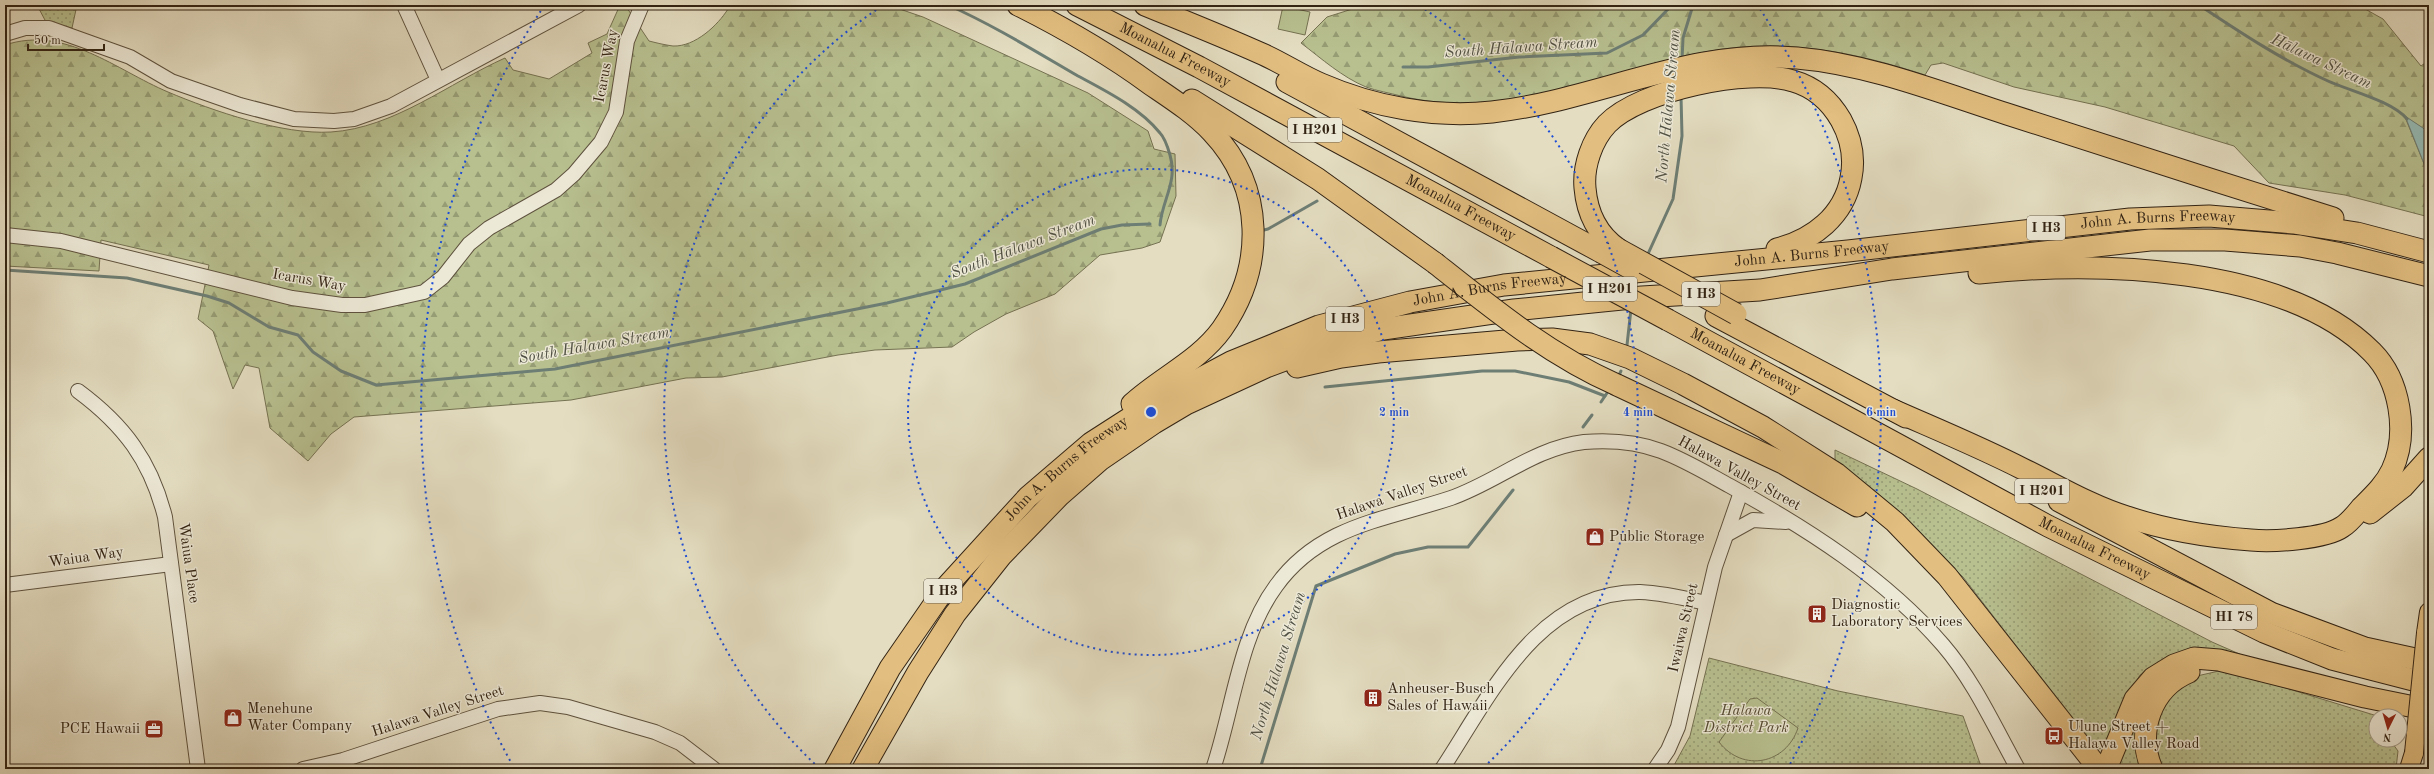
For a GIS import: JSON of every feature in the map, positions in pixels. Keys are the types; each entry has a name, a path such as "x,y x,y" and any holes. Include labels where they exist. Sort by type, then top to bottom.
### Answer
{"highway":[{"path":"1018,5 1088,42 1127,67 1191,113 1223,145 1232,157 1245,184 1254,228 1252,261 1244,289 1221,330 1199,352 1135,402 1095,452"},
{"path":"1022,5 1118,53 1318,179 1435,264 1545,347 1570,363 1746,445 1845,497 1873,517 1976,614"},
{"name":"Moanalua Freeway","path":"1077,5 1199,67 2048,526 2293,645 2368,670 2429,684"},
{"name":"Moanalua Freeway","path":"1140,5 1610,251 1726,315 1826,374 2190,572 2271,614 2365,648 2429,662"},
{"path":"1145,5 1264,54 1325,85 1364,99 1414,110 1464,114 1518,108 1658,72 1729,58 1774,56 1825,61 1972,102 2429,249"},
{"path":"1610,251 1589,209 1584,182 1589,156 1601,132 1614,118 1632,106 1659,95 1700,84 1759,77 1779,78 1808,87 1829,104 1844,124 1852,148 1852,174 1849,187 1836,213 1825,224 1803,241 1775,250 1669,268"},
{"name":"John A. Burns Freeway","path":"835,769 890,668 946,587 1028,497 1095,452 1147,408 1231,362 1319,326 1365,313 1454,293 1624,272 1848,251 2076,224 2175,216 2216,216 2324,227 2429,252"},
{"name":"John A. Burns Freeway","path":"863,769 918,672 955,614 1000,556 1060,495 1095,452 1154,423 1186,404 1228,383 1300,353 1383,329 1506,311 1642,297 1760,290 1892,269 2150,240 2225,240 2300,246 2337,253"},
{"path":"2337,253 2429,276"},
{"path":"2337,253 2429,282"},
{"path":"1760,290 1897,283 2004,271 2096,269 2133,270 2197,278 2248,288 2288,300 2332,321 2368,348 2388,374 2396,395 2400,420 2399,444 2392,469 2380,489 2341,528"},
{"path":"1186,404 1277,372 1341,357 1537,339 1569,340 1590,344 1630,358 1683,384 1763,427 1837,474 1895,522 1924,550 1947,576 2099,769"},
{"path":"1893,410 2023,468 2057,487 2126,517 2179,530 2252,540 2294,540 2341,528 2379,507 2403,487 2429,458"},
{"path":"2048,526 2191,609 2266,646 2303,661 2356,679 2429,696"},
{"path":"2190,572 2303,621 2367,641 2429,656"},
{"path":"2106,769 2135,699 2153,678 2174,664 2194,658 2219,660 2365,697 2429,710"},
{"path":"2152,769 2147,758 2145,743 2148,718 2156,700 2168,685 2186,673 2211,666 2257,669"},
{"path":"2074,737 2079,769"}],"main road":[{"path":"2412,764 2429,612"}],"street":[{"path":"404,5 438,80"},
{"path":"5,34 25,28 49,28 71,34 130,57 171,81 240,105 294,119 313,121 354,119 391,106 579,5"},
{"name":"Icarus Way","path":"5,235 61,241 292,298 321,303 365,305 424,292 442,277 469,244 489,228 556,190 574,174 601,142 616,112 627,41 642,5"},
{"name":"Waiua Place","path":"78,391 116,423 147,465 161,498 172,564 198,769"},
{"name":"Halawa Valley Street","path":"1213,769 1256,622 1275,587 1300,559 1316,546 1353,527 1469,491 1538,455 1583,442 1627,443 1661,451 1740,492 1793,523 1883,585 1922,622 1946,649 1966,678 2018,769"},
{"name":"Iwaiwa Street","path":"1655,769 1668,750 1678,727 1706,603 1740,492"},
{"path":"1726,535 1753,520 1793,523"},
{"name":"Waiua Way","path":"5,585 172,564"},
{"path":"1442,769 1517,656 1539,632 1559,617 1592,600 1639,592 1666,594 1706,603"},
{"name":"Halawa Valley Street","path":"303,769 343,760 498,709 540,703 568,707 655,732 680,743 714,769"}],"green space":[{"path":"37,5 77,5 72,28 46,22"},
{"path":"620,5 625,5 649,41 673,46 689,43 705,34 718,22 728,9 722,5 888,5 923,17 1088,93 1148,131 1154,149 1175,154 1176,196 1160,242 1142,248 1100,255 1055,294 1006,314 974,332 952,347 875,350 838,355 722,377 686,378 571,400 354,417 331,434 308,461 270,428 259,368 245,365 233,389 213,331 198,319 209,265 101,240 99,271 5,266 5,45 27,40 48,41 69,45 109,62 168,92 227,114 270,126 292,130 331,132 354,129 399,113 421,103 505,58 513,70 549,79 592,53 588,43 607,34"},
{"path":"1365,5 2358,5 2383,19 2421,66 2429,60 2429,132 2405,117 2429,176 2429,217 2345,195 2269,183 2234,146 2105,107 2014,87 1943,63 1931,65 1925,75 1846,54 1792,47 1738,47 1672,59 1557,90 1519,98 1480,102 1441,102 1401,96 1366,87 1357,83 1332,67 1301,43 1327,17"},
{"path":"1283,6 1310,12 1305,35 1278,29"},
{"path":"1835,450 1917,489 2212,642 2260,663 2161,661 2140,675 2127,697 2108,748 2096,749 1963,577 1927,543 1835,467"},
{"name":"Halawa District Park","path":"1709,658 1838,691 1963,716 1982,769 1672,769 1690,736"},
{"path":"2219,671 2240,674 2368,713 2368,748 2396,748 2398,751 2396,769 2159,769 2152,747 2159,706 2188,678"},
{"path":"1757,698 1798,728 1792,740 1784,750 1763,760 1751,761 1740,758 1729,752 1719,742 1750,699"},
{"path":"2136,709 2146,769 2135,769 2115,763"}],"water":[{"path":"2405,116 2429,132 2429,176"}],"waterway":[{"path":"948,5 998,30 1111,94 1133,108 1152,124 1165,140 1172,165 1171,182 1161,216 1160,225"},
{"name":"South Hālawa Stream","path":"1403,67 1428,67 1519,57 1607,53 1643,35 1672,5"},
{"name":"North Hālawa Stream","path":"1682,60 1683,38 1693,5"},
{"name":"Hālawa Stream","path":"2199,5 2246,36 2294,64 2328,81 2381,102 2391,107 2407,119"},
{"name":"North Hālawa Stream","path":"1647,256 1673,199 1682,136 1681,96"},
{"name":"South Hālawa Stream","path":"1260,231 1268,229 1317,201"},
{"name":"South Hālawa Stream","path":"5,270 127,278 207,296 229,303 269,327 298,335 313,352 341,371 376,385 555,369 887,303 965,284 1101,229 1122,225 1150,224"},
{"name":"North Hālawa Stream","path":"1633,291 1637,280"},
{"name":"North Hālawa Stream","path":"1627,345 1631,309"},
{"path":"1325,387 1482,371 1515,371 1569,382 1605,396"},
{"name":"North Hālawa Stream","path":"1618,377 1621,371"},
{"name":"North Hālawa Stream","path":"1601,402 1609,390"},
{"name":"North Hālawa Stream","path":"1583,427 1592,415"},
{"name":"North Hālawa Stream","path":"1260,769 1316,586 1395,554 1428,547 1468,547 1513,490"}],"place":[{"name":"Public Storage","path":"1595,537"},
{"name":"Diagnostic Laboratory Services","path":"1817,614"},
{"name":"Anheuser-Busch Sales of Hawaii","path":"1373,698"},
{"name":"Menehune Water Company","path":"233,718"},
{"name":"PCE Hawaii","path":"154,729"},
{"name":"Ulune Street + Halawa Valley Road","path":"2054,736"}]}
